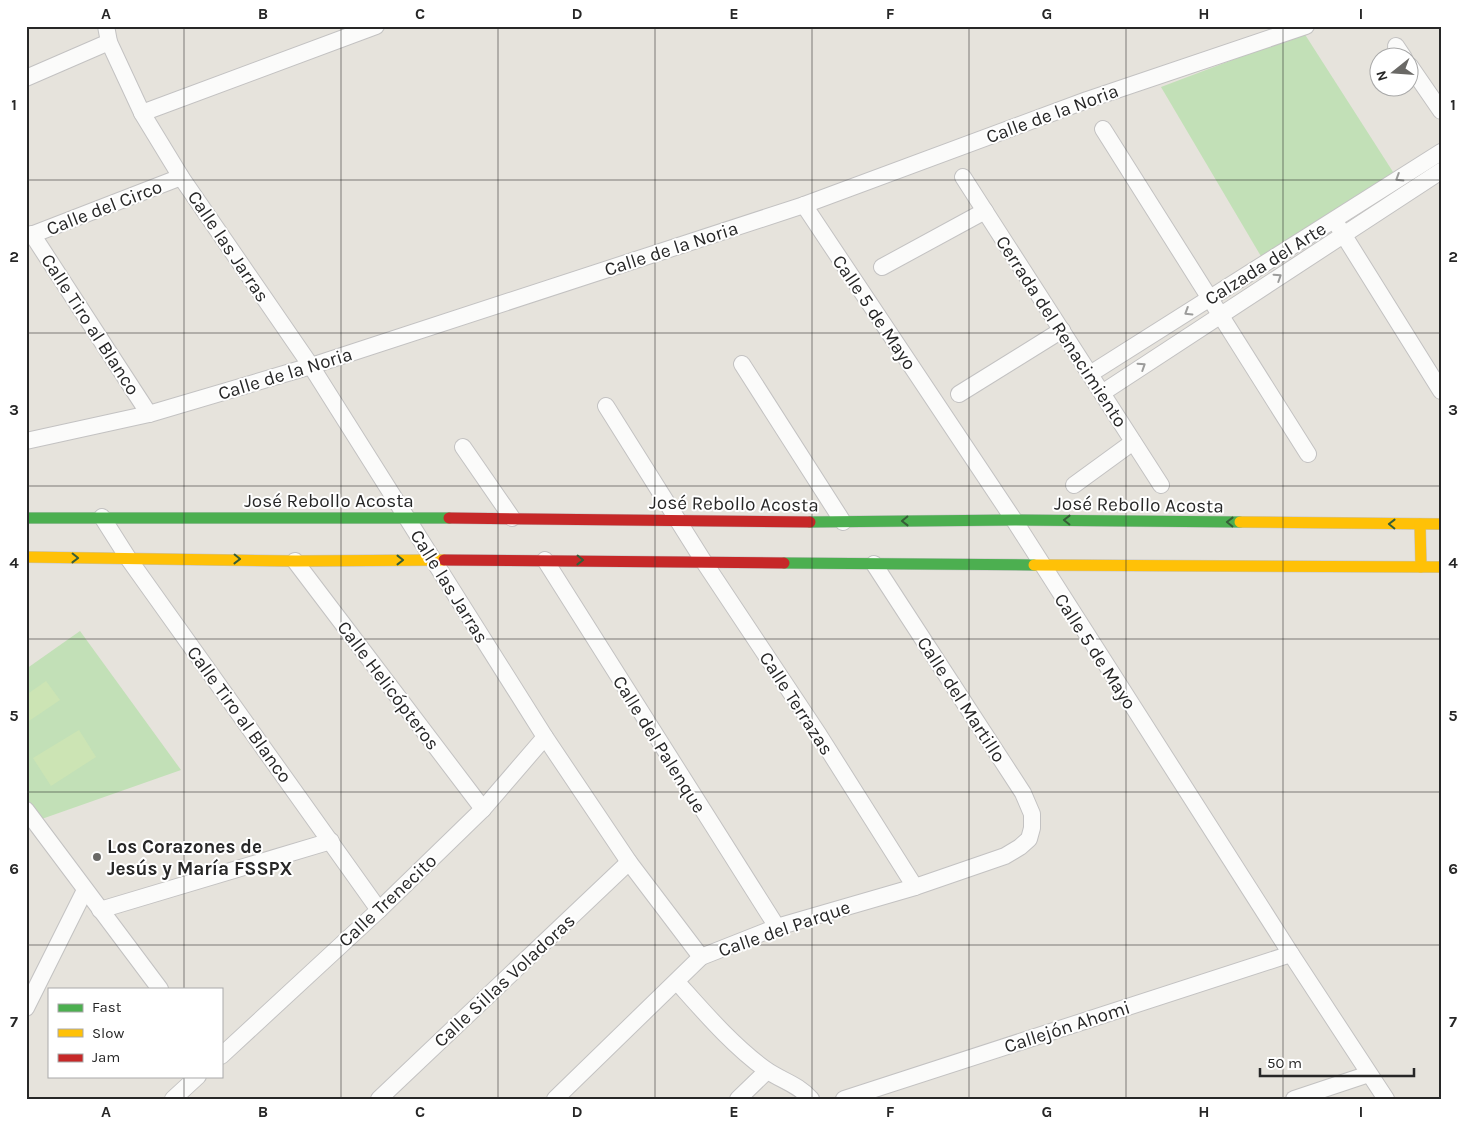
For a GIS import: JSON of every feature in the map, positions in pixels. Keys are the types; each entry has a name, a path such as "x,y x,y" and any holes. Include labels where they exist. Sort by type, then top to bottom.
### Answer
{"main road":[{"name":"José Rebollo Acosta","path":"26,518 512,518 843,522 1014,520 1441,524"},
{"path":"1420,524 1421,567"},
{"path":"26,557 295,561 544,560 1441,567"}],"street":[{"name":"Calle las Jarras","path":"106,26 110,42 142,113 181,177 311,366 545,737 629,862 701,957"},
{"path":"142,113 376,26"},
{"name":"Calle de la Noria","path":"26,441 149,414 311,366 804,205 1087,100 1306,26"},
{"path":"26,78 110,42"},
{"path":"1420,81 1441,111"},
{"path":"1103,129 1308,454"},
{"name":"Calzada del Arte","path":"1090,374 1441,152"},
{"name":"Calzada del Arte","path":"1102,393 1441,171"},
{"name":"Calle del Circo","path":"29,235 181,177"},
{"name":"Cerrada del Renacimiento","path":"963,177 1161,485"},
{"name":"Calle 5 de Mayo","path":"804,205 1014,520 1291,954 1386,1099"},
{"path":"882,268 985,211"},
{"path":"1334,219 1441,391"},
{"name":"Calle Tiro al Blanco","path":"29,235 149,414"},
{"path":"959,394 1062,330"},
{"path":"742,364 843,522"},
{"name":"Calle Terrazas","path":"606,406 677,520 915,887"},
{"path":"1074,485 1134,442"},
{"path":"463,447 512,518"},
{"name":"Calle Tiro al Blanco","path":"102,517 128,558 378,910"},
{"name":"Calle del Palenque","path":"544,560 777,927"},
{"name":"Calle Helicópteros","path":"295,561 483,809"},
{"name":"Calle del Martillo","path":"874,564 1022,793 1032,814 1032,828 1029,839"},
{"name":"Calle Trenecito","path":"222,1055 483,809 545,737"},
{"path":"26,810 159,988"},
{"name":"Calle del Parque","path":"555,1099 701,957 777,927 915,887 1005,856 1029,839"},
{"path":"100,910 330,841"},
{"name":"Calle Sillas Voladoras","path":"379,1099 629,862"},
{"path":"26,1008 85,890"},
{"name":"Callejón Ahomi","path":"844,1099 1291,954"},
{"path":"677,982 706,1014 747,1054 767,1071 791,1082 806,1092 811,1099"},
{"path":"738,1099 767,1071"},
{"path":"1294,1099 1369,1074"},
{"path":"173,1099 196,1078"}],"green space":[{"path":"1304,33 1395,175 1262,258 1161,87"},
{"path":"80,631 181,770 36,821 26,808 26,669"},
{"path":"46,681 60,700 26,723 26,695"},
{"path":"79,730 96,757 51,786 33,758"}],"traffic: fast":[{"path":"26,518 449,518"},
{"path":"810,522 1014,520 1240,522"},
{"path":"784,563 1034,565"}],"traffic: slow":[{"path":"1240,522 1441,524"},
{"path":"1420,524 1421,567"},
{"path":"26,557 295,561 444,560"},
{"path":"1034,565 1441,567"}],"traffic: jam":[{"path":"449,518 810,522"},
{"path":"444,560 784,563"}],"place":[{"name":"Los Corazones de Jesús y María FSSPX","path":"97,857"}]}
